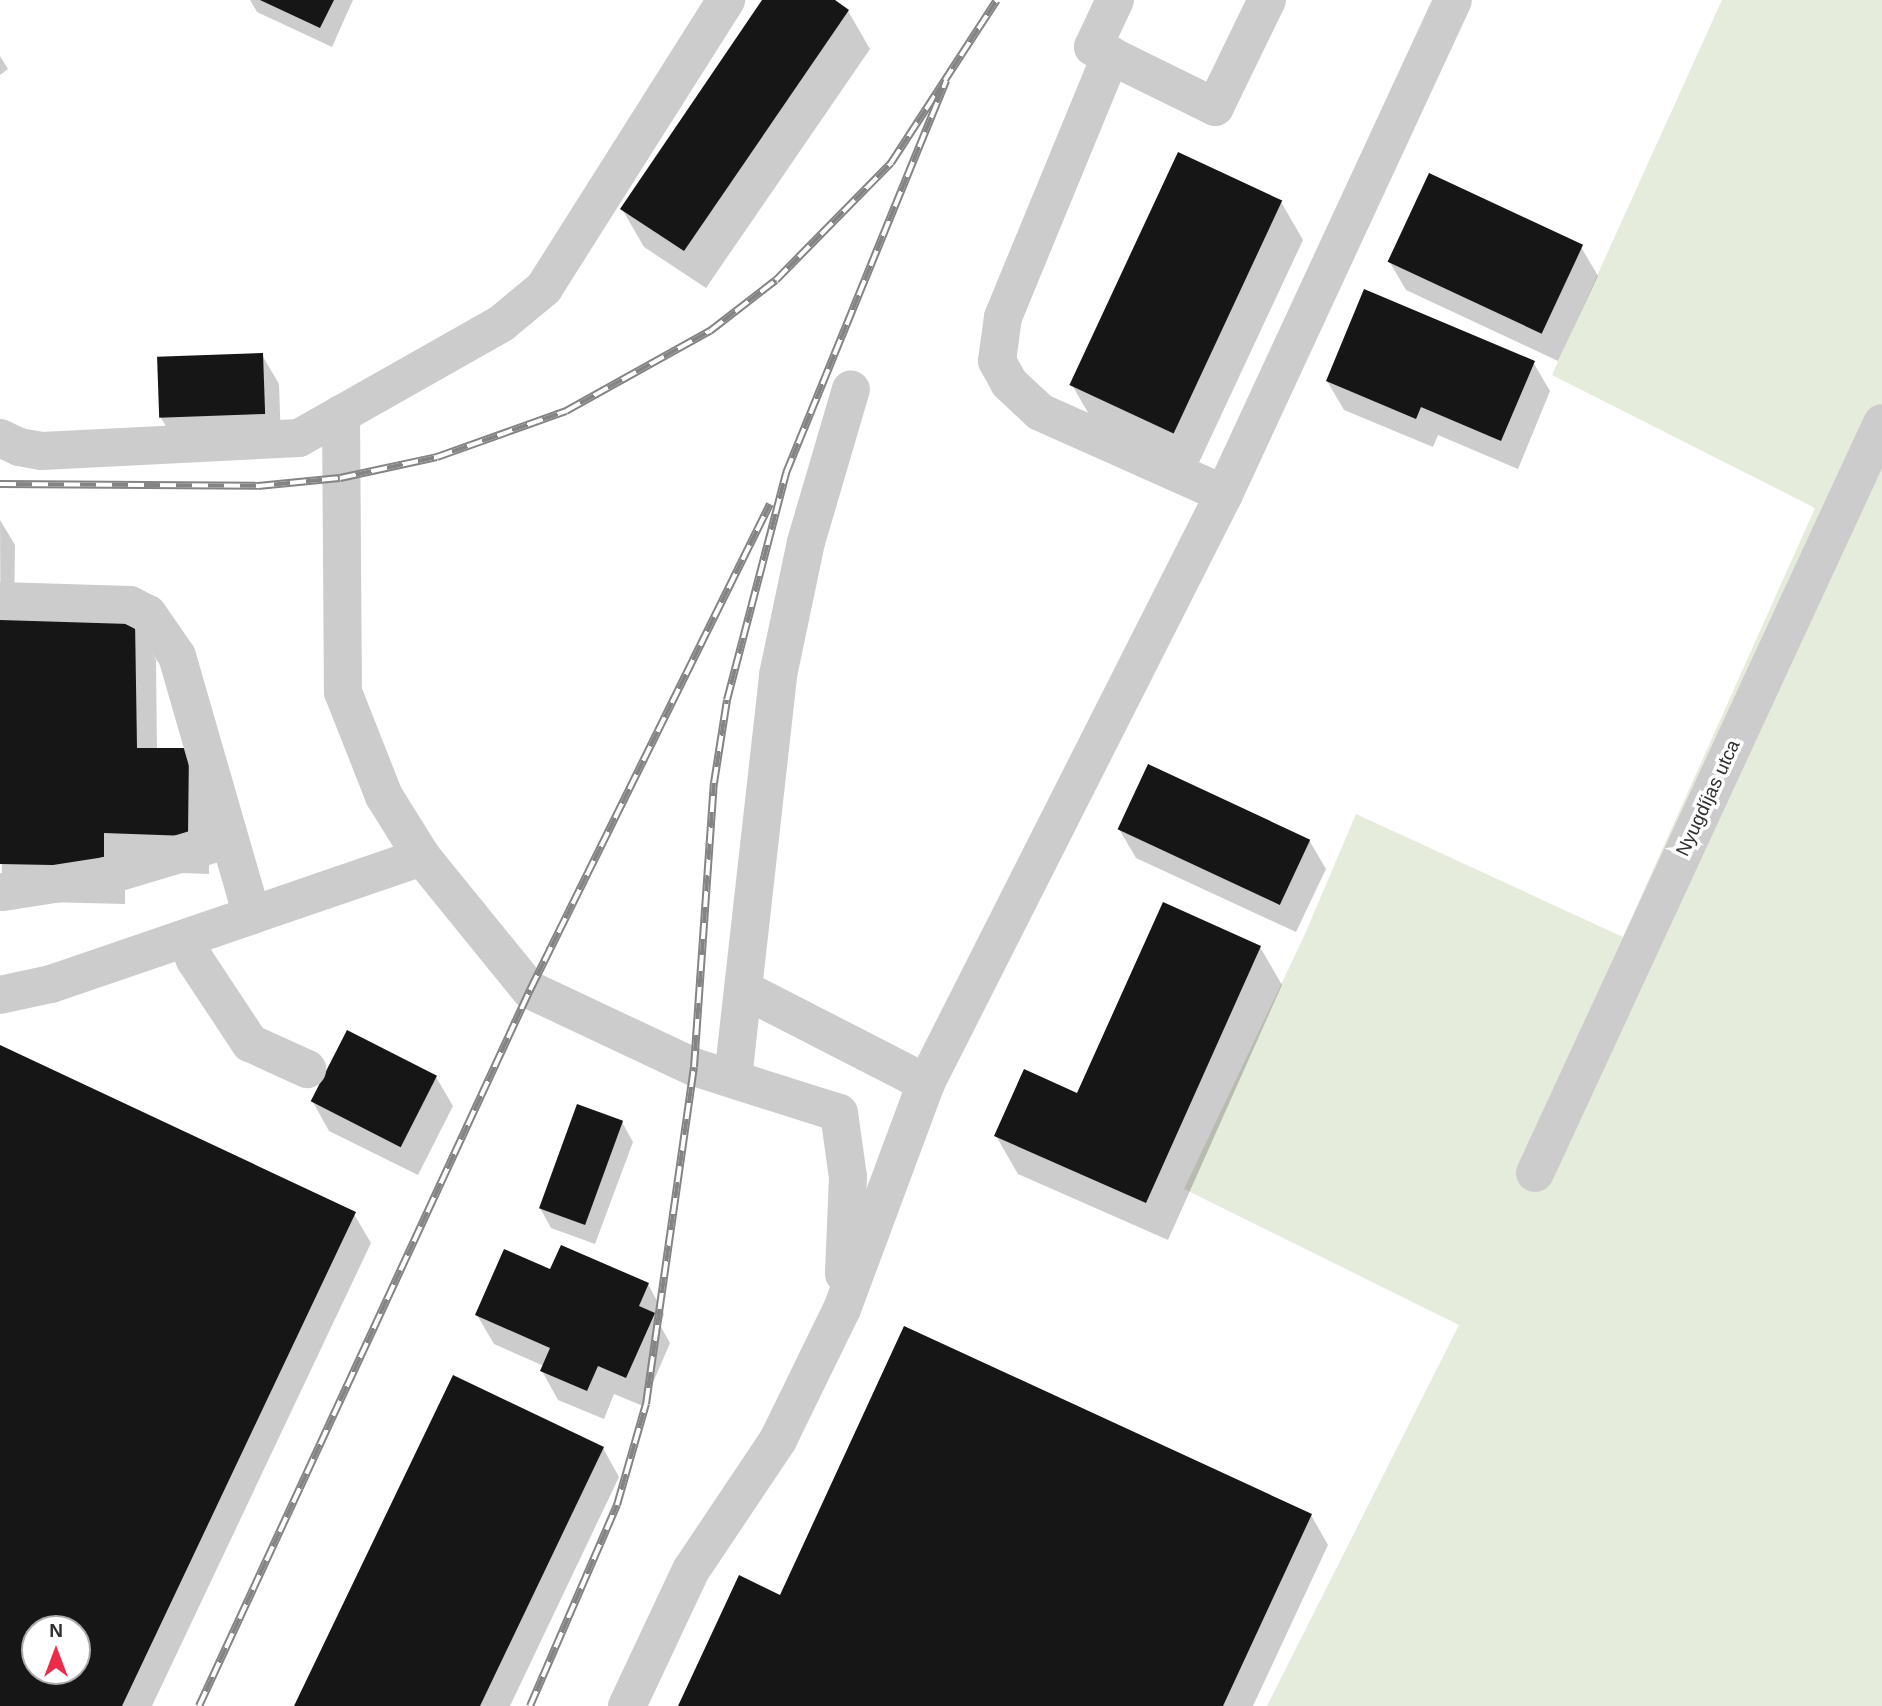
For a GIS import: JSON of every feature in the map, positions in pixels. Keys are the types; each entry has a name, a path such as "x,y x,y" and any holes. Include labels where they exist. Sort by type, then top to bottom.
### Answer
{"street":[{"path":"0,438 19,447 42,451 299,438 502,323 544,288 726,0"},
{"path":"1115,0 1093,47 1215,107 1267,0"},
{"path":"627,1706 691,1570 778,1440 842,1309 926,1083 1224,494 1453,0"},
{"path":"1111,55 1003,317 997,361 1009,383 1040,412 1224,494"},
{"path":"733,1078 778,675 806,542 851,389"},
{"path":"341,414 343,692 384,796 422,857 530,990 694,1067 839,1113 848,1177 842,1309"},
{"name":"Nyugdíjas utca","path":"1535,1173 1882,423"},
{"path":"0,601 130,604 148,614 177,656 252,915"},
{"path":"4,892 106,876 229,839"},
{"path":"0,995 51,984 422,857"},
{"path":"186,938 195,960 250,1043 307,1069"},
{"path":"743,989 926,1083"}],"green space":[{"path":"1722,0 1882,0 1882,1706 1267,1706 1459,1325 1184,1189 1305,934 1356,814 1623,937 1815,508 1552,375"}],"building":[{"path":"260,0 334,0 320,28"},
{"path":"762,0 835,0 849,10 684,251 620,209"},
{"path":"1178,152 1282,201 1174,434 1069,385"},
{"path":"1429,173 1583,245 1542,334 1388,262"},
{"path":"1364,289 1535,361 1501,441 1421,407 1416,419 1326,381"},
{"path":"263,353 265,414 159,418 157,357"},
{"path":"0,615 135,620 137,748 189,748 188,836 104,833 104,866 0,864"},
{"path":"1148,764 1310,840 1280,905 1118,829"},
{"path":"1163,902 1261,946 1146,1203 994,1136 1024,1069 1077,1093"},
{"path":"347,1030 437,1076 401,1147 311,1101"},
{"path":"0,1045 356,1212 122,1706 0,1706"},
{"path":"577,1104 623,1121 585,1225 539,1208"},
{"path":"561,1245 649,1283 639,1306 655,1313 626,1378 598,1366 587,1391 540,1371 550,1348 475,1315 504,1249 550,1269"},
{"path":"904,1326 1312,1514 1223,1706 678,1706 739,1575 780,1595"},
{"path":"453,1375 604,1447 480,1706 294,1706"}],"railway":[{"path":"0,484 258,486 340,478 437,457 566,411 710,331 776,280 891,163 997,0"},
{"path":"530,1706 617,1505 646,1404 694,1067 714,783 727,700 786,473 946,80"},
{"path":"199,1706 530,990 770,504"}]}
